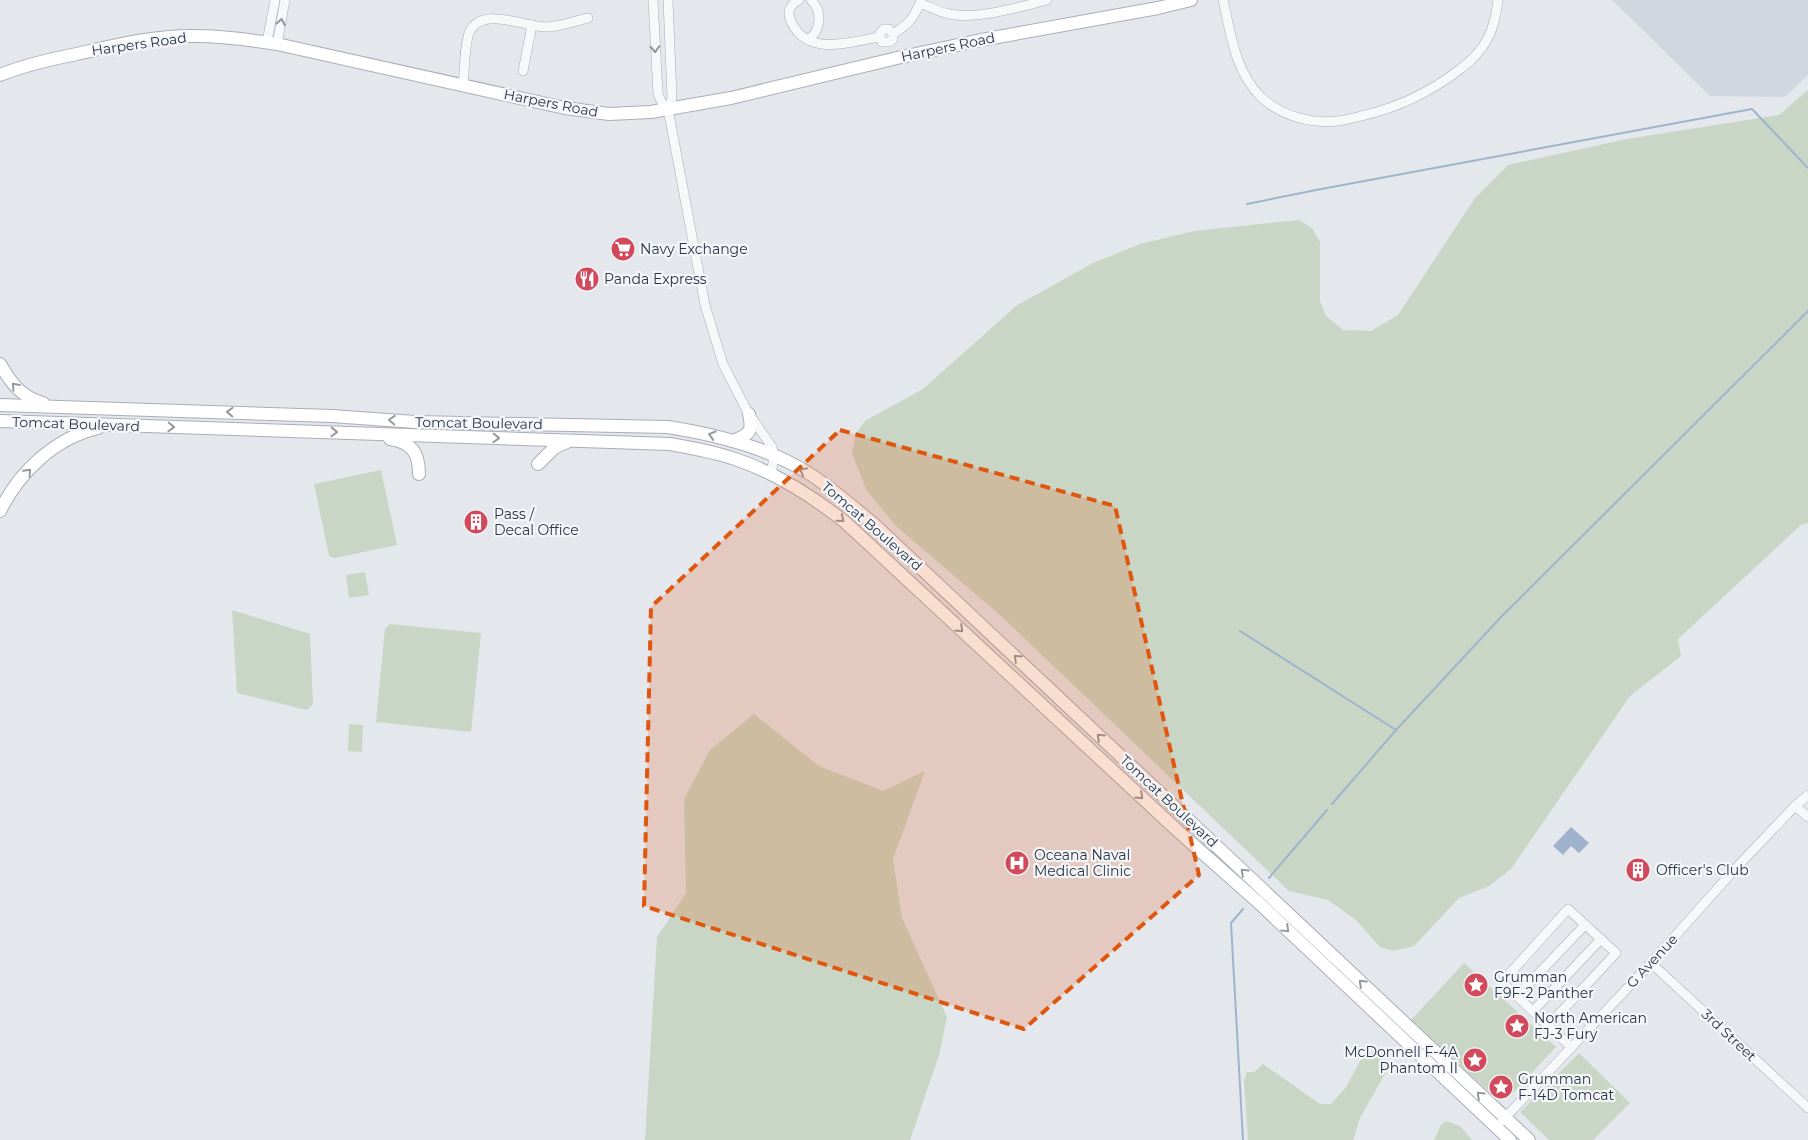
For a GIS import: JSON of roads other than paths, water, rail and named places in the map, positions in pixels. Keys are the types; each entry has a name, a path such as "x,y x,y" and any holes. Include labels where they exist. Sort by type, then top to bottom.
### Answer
{"main road":[{"name":"Harpers Road","path":"0,75 16,68 50,59 139,41 196,36 272,43 565,108 609,114 631,114 731,98 893,59 1191,0"},
{"path":"0,364 13,385 34,401 50,405 70,406"},
{"name":"Tomcat Boulevard","path":"0,405 332,416 415,422 668,427 703,432 774,456 813,476 876,526 1500,1122 1510,1140"},
{"path":"734,441 746,436 750,431 749,414"},
{"name":"Tomcat Boulevard","path":"0,421 670,444 738,459 771,474 796,486 845,522 1172,826 1500,1122 1529,1140"},
{"path":"0,511 4,501 17,483 48,451 77,435 114,425"},
{"path":"358,433 402,441 411,447 417,457 419,474"},
{"path":"538,464 554,448 571,440"}],"street":[{"path":"272,43 275,0"},
{"path":"272,43 285,0"},
{"path":"652,0 658,94 662,103 668,109"},
{"path":"668,0 672,98 668,109 705,305 723,364 749,414 772,447 774,456 771,474"},
{"path":"799,0 790,8 790,18 799,33 815,44 822,45 888,38 908,24 913,18 918,1 942,12 962,16 1013,8 1047,0"},
{"path":"808,40 818,30 819,24 815,5 811,0"},
{"path":"1223,0 1237,62 1249,83 1260,96 1282,111 1299,118 1339,121 1376,113 1410,100 1439,85 1470,61 1482,48 1489,37 1496,18 1498,0"},
{"path":"463,85 468,36 478,21 494,18 532,26 548,27 588,18"},
{"path":"523,71 532,26"},
{"path":"888,38 893,59"},
{"name":"G Avenue","path":"1500,1122 1651,963 1795,806 1808,795"},
{"path":"1795,806 1808,817"},
{"path":"1548,1026 1616,953 1568,909 1502,982 1548,1026 1571,1047"},
{"path":"1517,996 1585,924"},
{"path":"1533,1011 1601,939"},
{"name":"3rd Street","path":"1651,963 1808,1108"}],"water":[{"path":"1571,827 1589,843 1579,853 1571,846 1563,855 1553,846"}],"waterway":[{"path":"1247,204 1752,109 1808,168"},
{"path":"1332,804 1396,730 1502,616 1808,311"},
{"path":"1240,631 1396,730"},
{"path":"1269,878 1327,810"},
{"path":"1243,909 1231,923 1243,1140"}],"place":[{"name":"Navy Exchange","path":"623,249"},
{"name":"Panda Express","path":"587,279"},
{"name":"Pass / Decal Office","path":"476,522"},
{"name":"Oceana Naval Medical Clinic","path":"1017,863"},
{"name":"Officer's Club","path":"1638,870"},
{"name":"Grumman F9F-2 Panther","path":"1476,985"},
{"name":"North American FJ-3 Fury","path":"1517,1026"},
{"name":"McDonnell F-4A Phantom II","path":"1475,1060"},
{"name":"Grumman F-14D Tomcat","path":"1501,1087"}]}
